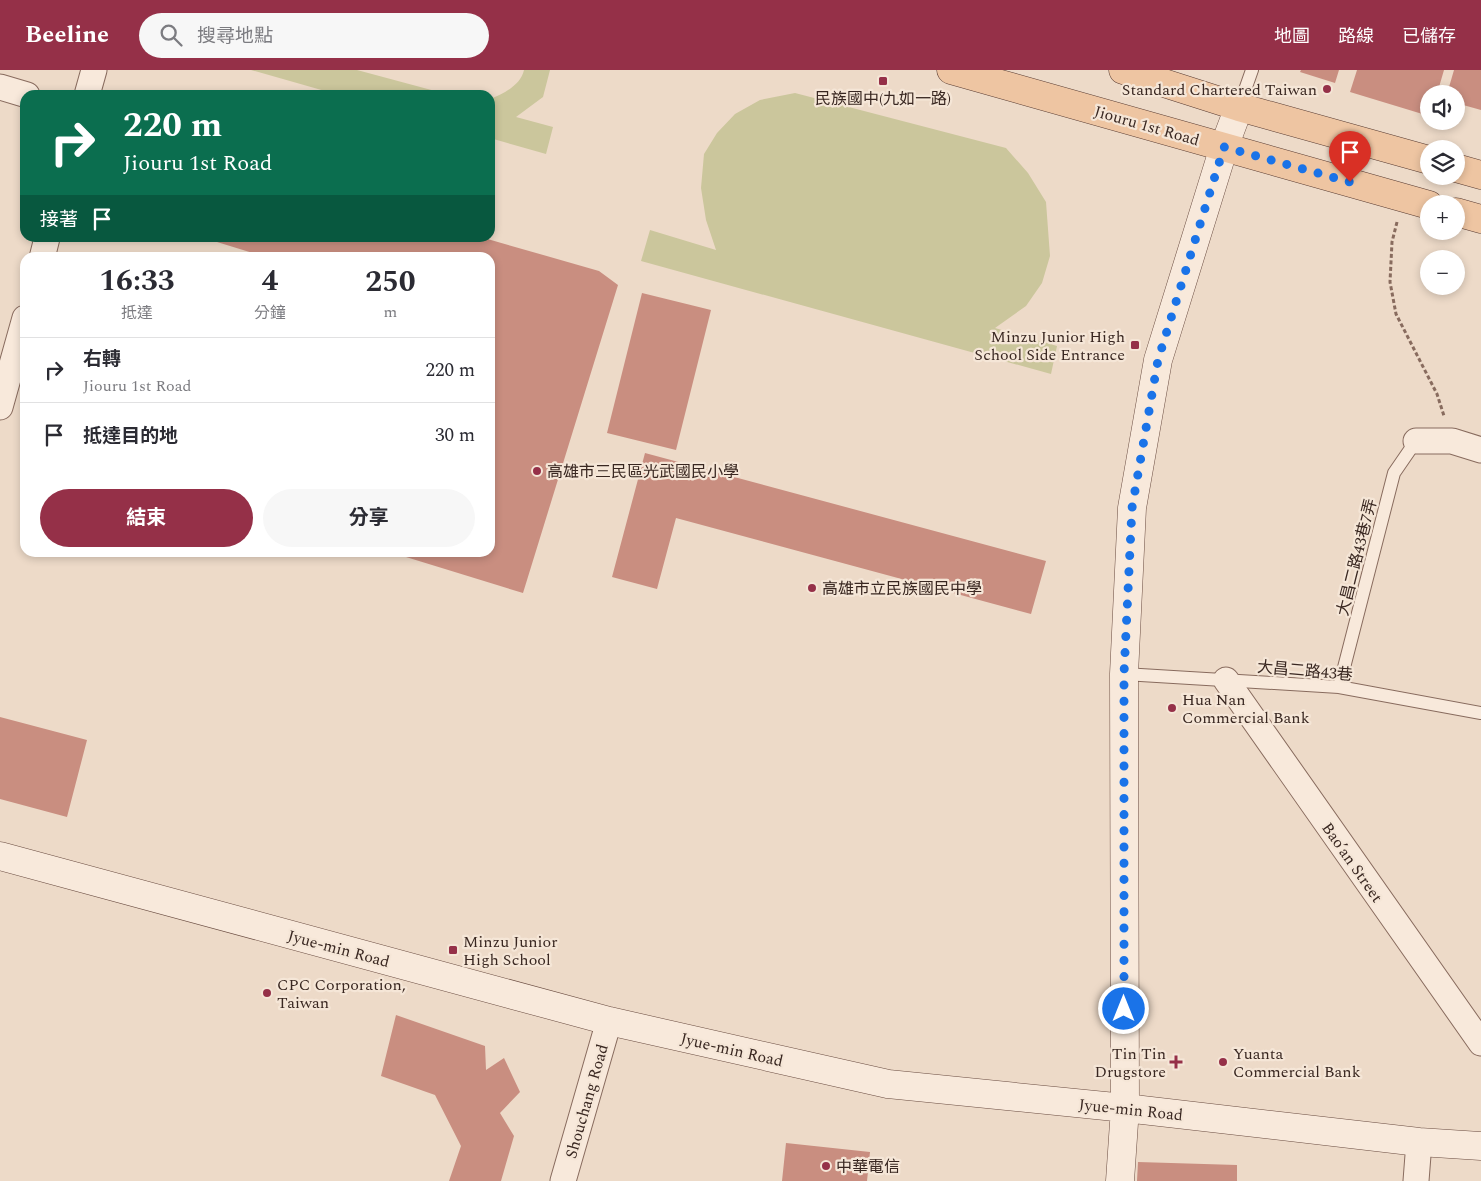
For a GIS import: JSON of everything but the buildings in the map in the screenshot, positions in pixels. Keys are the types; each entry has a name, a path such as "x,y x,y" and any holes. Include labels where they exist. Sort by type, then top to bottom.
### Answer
{"main road":[{"name":"Jiouru 1st Road","path":"951,70 1416,201"},
{"path":"1123,70 1420,157"},
{"path":"1465,171 1481,175"},
{"path":"1465,215 1481,219"}],"street":[{"path":"88,90 94,70"},
{"path":"0,87 20,93"},
{"path":"1120,1181 1125,1108 1124,674 1132,508 1158,360 1224,147 1240,106"},
{"path":"0,407 15,330"},
{"path":"1416,441 1452,441 1481,450"},
{"name":"Bao’an Street","path":"1226,680 1481,1043"},
{"name":"Jyue-min Road","path":"0,856 608,1021 888,1084 1125,1108 1418,1142 1481,1146"},
{"name":"Shouchang Road","path":"564,1181 608,1021"},
{"path":"1416,1181 1418,1142"}],"lane":[{"path":"1240,106 1252,70"},
{"name":"大昌二路43巷7弄","path":"1339,687 1394,473 1416,441"},
{"name":"大昌二路43巷","path":"1124,674 1339,687 1481,713"}],"path":[{"path":"1416,201 1392,242 1390,282 1396,314 1437,394 1452,441"}],"shaded area":[{"path":"251,70 357,70 431,90 321,90"},
{"path":"524,70 550,70 543,97 516,117 553,127 546,154 495,139 495,97 506,92 522,75"},
{"path":"795,93 1006,148 1028,173 1046,202 1050,256 1042,283 1026,306 995,328 1057,346 1051,374 641,261 650,230 716,250 706,220 701,188 704,154 717,133 735,114 760,100"}],"place":[{"name":"民族國中(九如一路)","path":"883,81"},
{"name":"Standard Chartered Taiwan","path":"1327,89"},
{"name":"Minzu Junior High School Side Entrance","path":"1135,345"},
{"name":"高雄市三民區光武國民小學","path":"537,471"},
{"name":"高雄市立民族國民中學","path":"812,588"},
{"name":"Hua Nan Commercial Bank","path":"1172,708"},
{"name":"Minzu Junior High School","path":"453,950"},
{"name":"CPC Corporation, Taiwan","path":"267,993"},
{"name":"Tin Tin Drugstore","path":"1176,1062"},
{"name":"Yuanta Commercial Bank","path":"1223,1062"},
{"name":"中華電信","path":"826,1166"}],"route":[{"path":"1124,1009 1124,674 1132,508 1158,360 1224,147 1350,182"}]}
